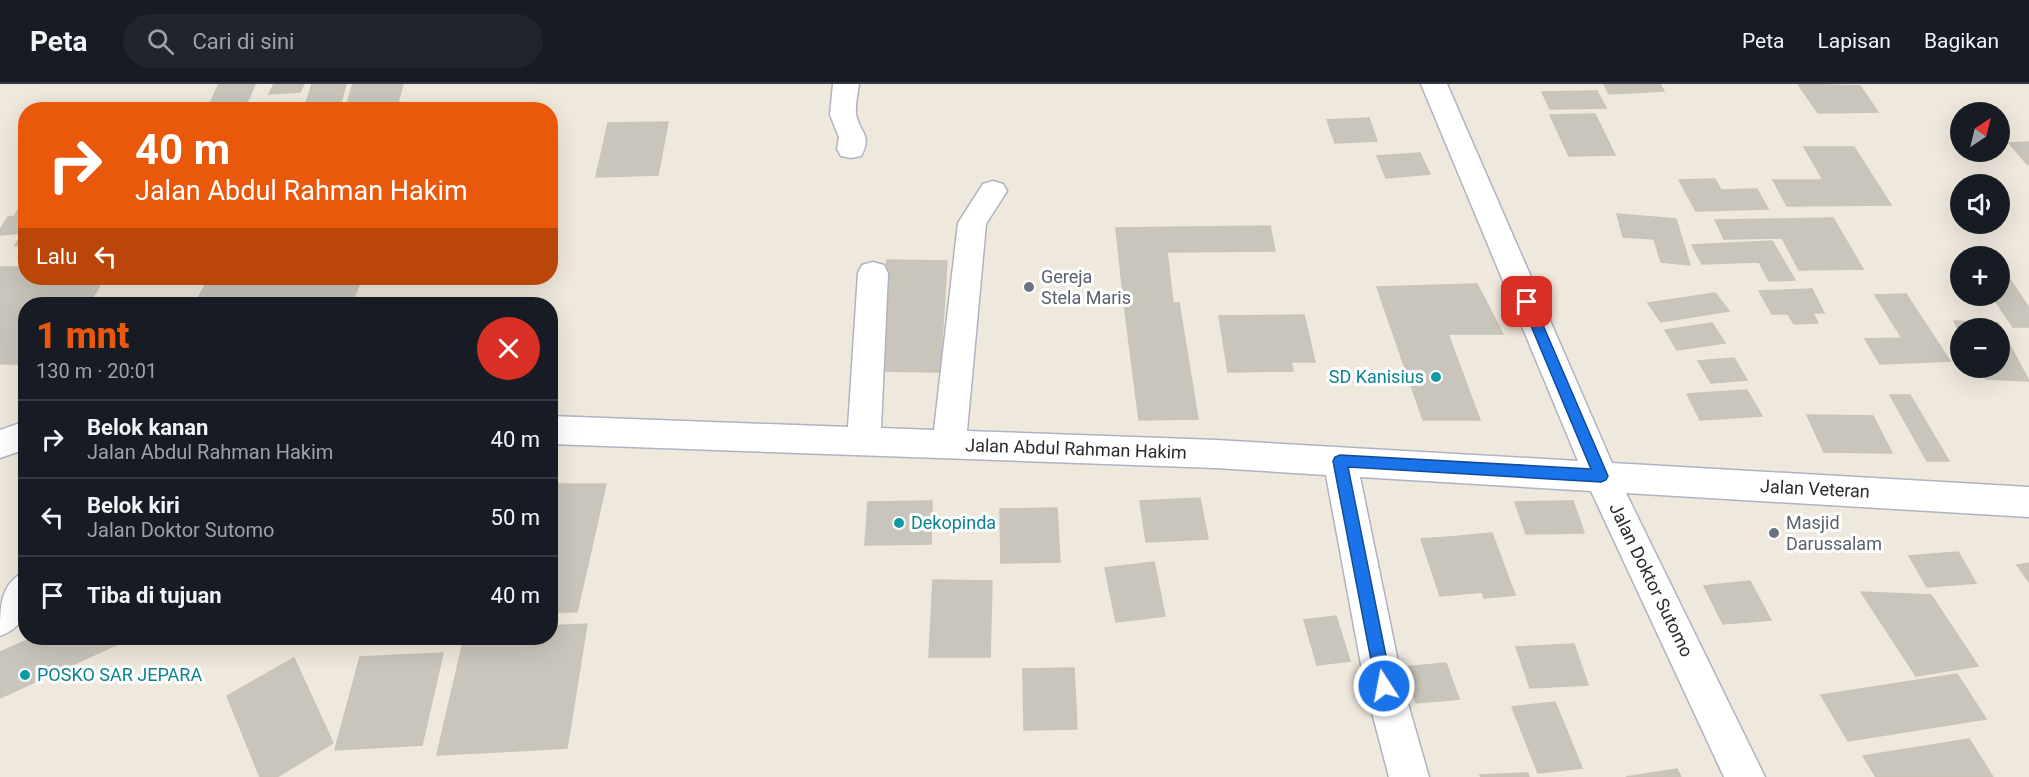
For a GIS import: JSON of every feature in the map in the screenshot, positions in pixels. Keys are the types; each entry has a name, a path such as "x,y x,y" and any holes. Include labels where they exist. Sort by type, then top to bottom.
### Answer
{"street":[{"path":"846,84 843,115 853,137 851,149"},
{"name":"Jalan Doktor Sutomo","path":"1434,84 1601,476 1745,777"},
{"path":"949,445 972,224 993,191"},
{"path":"864,442 873,273"},
{"path":"0,423 18,422"},
{"name":"Jalan Abdul Rahman Hakim","path":"558,430 1340,461 1601,476"},
{"path":"0,444 18,438"},
{"path":"1340,461 1384,686 1409,777"},
{"name":"Jalan Veteran","path":"1601,476 2029,502"},
{"path":"0,619 18,597"}],"building":[{"path":"219,84 255,84 247,102 211,102"},
{"path":"274,84 304,84 300,92 269,94"},
{"path":"312,84 346,84 341,102 306,102"},
{"path":"353,84 403,84 398,102 347,102"},
{"path":"1604,84 1660,84 1664,91 1609,94"},
{"path":"1798,84 1860,86 1878,112 1818,113"},
{"path":"1597,91 1606,108 1550,109 1542,92"},
{"path":"1595,114 1615,155 1569,156 1550,115"},
{"path":"1369,118 1377,141 1335,143 1327,120"},
{"path":"668,122 658,175 596,177 608,123"},
{"path":"2029,142 2029,164 2027,164 2010,143"},
{"path":"1804,147 1854,147 1891,205 1787,206 1773,180 1823,180"},
{"path":"1420,153 1430,174 1386,178 1377,156"},
{"path":"1715,179 1721,190 1757,189 1768,209 1696,211 1679,180"},
{"path":"18,210 18,233 0,235 0,230 8,217 14,217"},
{"path":"1617,214 1676,219 1690,265 1661,262 1654,239 1623,237"},
{"path":"1833,218 1863,269 1799,270 1782,238 1724,239 1715,220"},
{"path":"1270,226 1275,251 1167,252 1173,303 1124,303 1116,228"},
{"path":"1772,241 1795,280 1769,281 1759,262 1702,264 1692,245"},
{"path":"887,260 947,261 940,372 874,371"},
{"path":"0,267 18,267 18,285 100,285 93,297 18,297 18,364 0,364"},
{"path":"2010,280 2029,308 2029,327 2013,327 2010,318 2007,318 1999,306 2010,306"},
{"name":"SD Kanisius","path":"1477,284 1503,334 1448,334 1480,420 1423,420 1377,287"},
{"path":"205,285 359,285 354,297 199,297"},
{"path":"1812,289 1824,313 1813,313 1818,323 1794,324 1788,314 1772,314 1759,291"},
{"path":"1715,293 1729,311 1661,322 1648,303"},
{"path":"1906,294 1950,361 1880,364 1865,339 1902,338 1875,295"},
{"path":"1124,303 1179,303 1198,419 1139,420"},
{"path":"1304,315 1315,362 1291,362 1293,371 1228,372 1219,316"},
{"path":"1712,323 1725,343 1677,350 1665,330"},
{"path":"2010,345 2029,381 1986,379 2010,378"},
{"path":"1734,358 1747,380 1711,383 1698,361"},
{"path":"1747,390 1762,416 1700,420 1687,394"},
{"path":"1890,395 1910,395 1949,461 1927,461"},
{"path":"1807,415 1873,416 1892,453 1824,452"},
{"path":"558,484 606,484 577,612 558,612"},
{"path":"1200,498 1208,539 1146,542 1140,501"},
{"name":"Dekopinda","path":"932,501 931,544 865,545 868,502"},
{"path":"1573,501 1584,533 1526,534 1515,502"},
{"path":"1057,508 1060,562 1001,563 1000,509"},
{"path":"1492,533 1515,595 1484,598 1462,536"},
{"path":"1462,536 1482,592 1440,596 1421,539"},
{"path":"1958,552 1976,583 1927,587 1909,556"},
{"path":"1154,562 1165,616 1116,622 1105,568"},
{"path":"2029,563 2029,582 2017,565"},
{"path":"933,580 992,581 990,657 929,657"},
{"path":"1750,581 1771,620 1723,624 1704,586"},
{"path":"1861,592 1931,595 1978,666 1916,676"},
{"path":"1336,616 1350,661 1317,665 1304,620"},
{"path":"587,624 567,748 515,751 535,645 558,645 558,626"},
{"name":"POSKO SAR JEPARA","path":"18,644 116,645 0,698 0,652"},
{"path":"1574,644 1588,685 1530,688 1516,647"},
{"path":"462,645 535,645 515,751 437,755"},
{"path":"443,653 422,745 335,750 360,657"},
{"path":"294,658 333,743 277,777 260,777 227,696"},
{"path":"1446,663 1459,699 1416,703 1404,667"},
{"path":"1074,668 1077,729 1024,730 1023,669"},
{"path":"1957,674 1986,719 1848,741 1821,695"},
{"path":"1555,702 1582,768 1538,773 1512,707"},
{"path":"1969,739 1993,777 1876,777 1863,756"},
{"path":"1677,769 1681,777 1626,777"},
{"path":"1528,773 1529,777 1481,777 1480,775"}],"place":[{"name":"Gereja Stela Maris","path":"1029,287"},
{"name":"SD Kanisius","path":"1436,377"},
{"name":"Dekopinda","path":"899,523"},
{"name":"Masjid Darussalam","path":"1774,533"},
{"name":"POSKO SAR JEPARA","path":"25,675"}],"route":[{"path":"1384,686 1340,461 1601,476 1527,302"}]}
